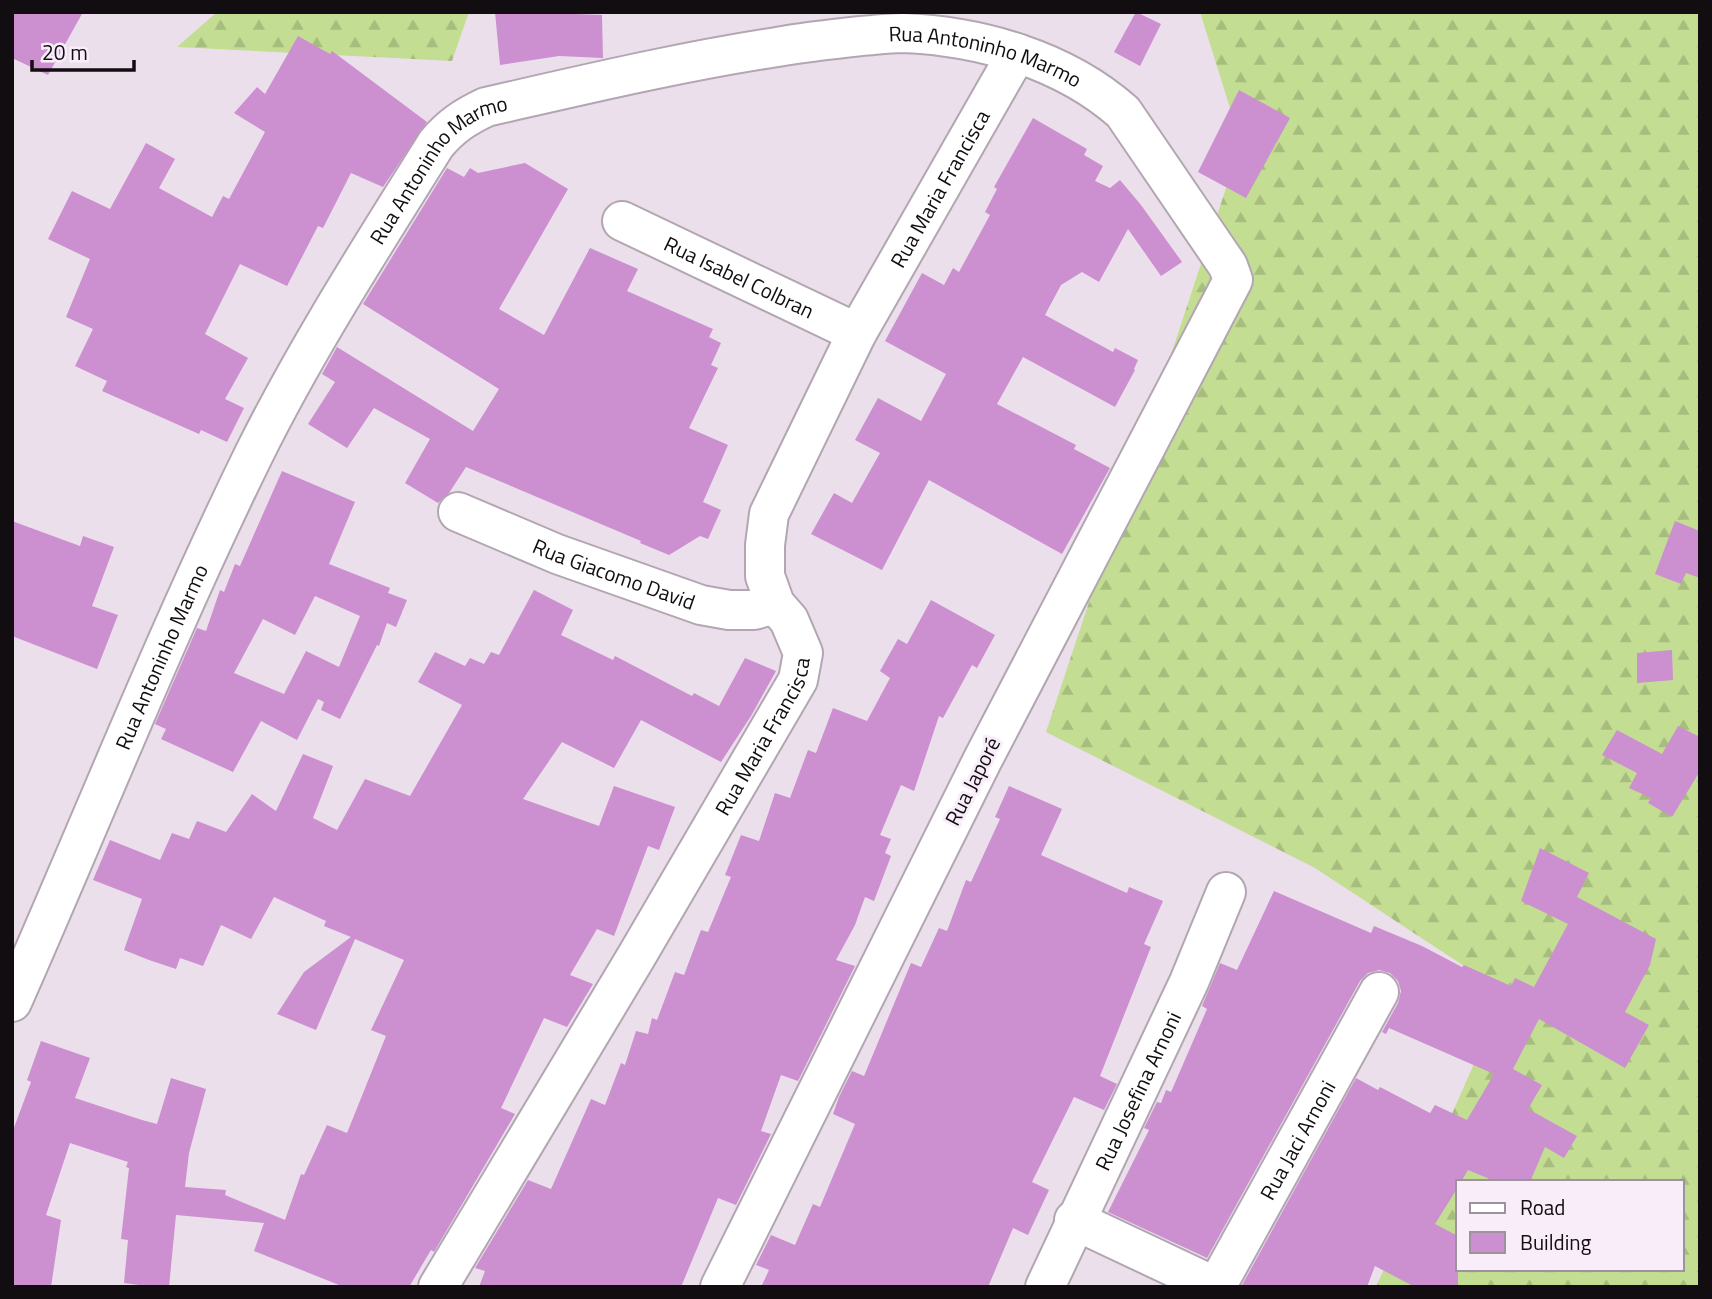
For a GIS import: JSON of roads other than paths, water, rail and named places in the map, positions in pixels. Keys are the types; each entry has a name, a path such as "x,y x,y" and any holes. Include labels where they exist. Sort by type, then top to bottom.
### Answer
{"street":[{"name":"Rua Antoninho Marmo","path":"12,1002 168,637 255,452 334,308 436,144 447,130 463,118 486,107 709,57 811,41 901,33 949,37 1017,53 1072,75 1101,93 1123,112 1228,266 1233,280"},
{"name":"Rua Maria Francisca","path":"438,1287 798,680 803,653 789,620 775,604 765,576 769,514 816,412 857,333 1017,53"},
{"name":"Rua Isabel Colbran","path":"622,221 857,333"},
{"name":"Rua Japoré","path":"720,1287 983,758 1233,280"},
{"name":"Rua Giacomo David","path":"458,512 557,554 701,606 754,610 775,604"},
{"name":"Rua Josefina Arnoni","path":"1045,1287 1074,1220 1189,982 1226,892"},
{"name":"Rua Jaci Arnoni","path":"1216,1287 1379,992"},
{"path":"1074,1220 1216,1287"}]}
